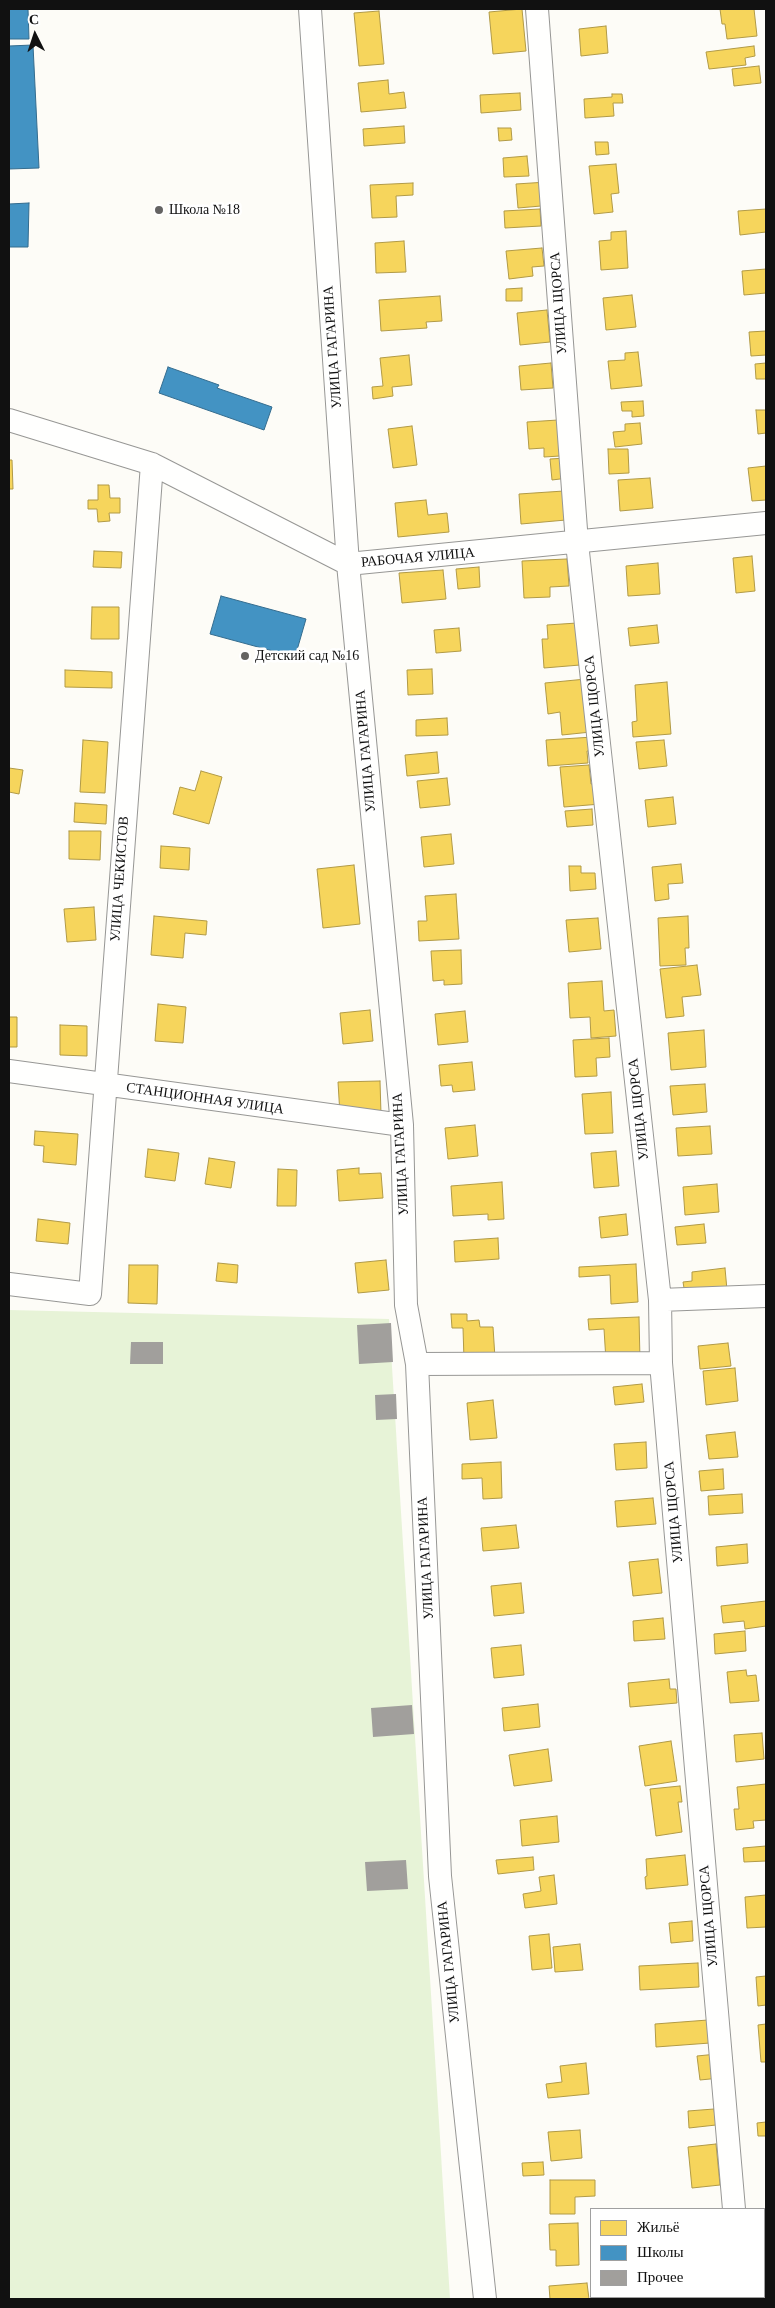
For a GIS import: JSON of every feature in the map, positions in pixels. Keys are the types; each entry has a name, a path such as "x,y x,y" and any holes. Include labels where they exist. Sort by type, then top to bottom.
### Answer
{"street":[{"name":"УЛИЦА ГАГАРИНА","path":"310,9 348,564 402,1126 406,1304 417,1364 440,1876 484,2299"},
{"name":"УЛИЦА ЩОРСА","path":"537,9 577,543 660,1300 661,1362 734,2208"},
{"name":"РАБОЧАЯ УЛИЦА","path":"9,420 152,464 348,564 766,524"},
{"name":"УЛИЦА ЧЕКИСТОВ","path":"9,1284 90,1294 104,1086 152,464"},
{"name":"СТАНЦИОННАЯ УЛИЦА","path":"9,1071 104,1086 402,1126"},
{"path":"660,1300 766,1296"},
{"path":"417,1364 661,1362"}],"green space":[{"path":"9,1310 389,1319 450,2299 9,2299"}],"building: Жильё":[{"path":"522,9 526,51 493,54 489,12"},
{"path":"720,9 754,9 757,36 727,39"},
{"path":"379,11 384,64 359,66 354,13"},
{"path":"606,26 608,53 581,56 579,29"},
{"path":"754,46 755,56 745,58 746,65 709,69 706,52"},
{"path":"759,66 761,83 734,86 732,69"},
{"path":"388,80 389,94 404,92 406,108 361,112 358,83"},
{"path":"520,93 521,110 481,113 480,95"},
{"path":"612,94 622,94 623,103 613,103 614,116 585,118 584,99 612,97"},
{"path":"404,126 405,143 364,146 363,129"},
{"path":"498,128 511,128 512,140 499,141"},
{"path":"595,142 608,142 609,154 596,155"},
{"path":"527,156 529,176 504,177 503,158"},
{"path":"616,164 619,193 611,194 613,212 594,214 589,166"},
{"path":"547,182 541,206 518,208 516,184"},
{"path":"413,183 413,195 396,196 397,217 372,218 370,185"},
{"path":"540,209 541,226 505,228 504,211"},
{"path":"766,209 766,232 740,235 738,211"},
{"path":"626,231 628,268 601,270 599,241 611,240 611,232"},
{"path":"404,241 406,272 376,273 375,243"},
{"path":"542,248 544,266 532,267 533,276 509,279 506,251"},
{"path":"766,269 766,293 744,295 742,271"},
{"path":"522,288 522,301 506,301 506,289"},
{"path":"632,295 636,327 606,330 603,298"},
{"path":"440,296 442,321 426,322 427,328 381,331 379,300"},
{"path":"547,310 550,342 520,345 517,313"},
{"path":"766,331 766,355 751,356 749,332"},
{"path":"638,352 642,386 611,389 608,361 625,360 625,353"},
{"path":"409,355 412,385 392,387 393,396 373,399 372,387 383,386 380,358"},
{"path":"551,363 553,388 521,390 519,366"},
{"path":"766,363 766,379 756,379 755,364"},
{"path":"643,401 644,416 632,417 632,411 622,411 621,402"},
{"path":"756,410 766,410 766,433 758,434"},
{"path":"558,420 560,456 544,457 544,448 529,449 527,422"},
{"path":"640,423 642,444 615,447 613,432 625,431 625,424"},
{"path":"412,426 417,465 393,468 388,429"},
{"path":"608,449 628,449 629,473 609,474"},
{"path":"566,458 568,478 552,480 550,459"},
{"path":"9,460 12,460 13,489 9,489"},
{"path":"766,466 766,500 752,501 748,468"},
{"path":"650,478 653,508 620,511 618,480"},
{"path":"98,485 109,485 110,498 120,498 120,513 109,513 110,521 98,522 97,509 88,509 88,500 98,500"},
{"path":"564,491 566,520 521,524 519,494"},
{"path":"426,500 428,515 447,513 449,532 398,537 395,503"},
{"path":"94,551 122,552 121,568 93,567"},
{"path":"752,556 755,591 736,593 733,558"},
{"path":"567,559 569,586 550,587 550,597 524,598 522,561"},
{"path":"658,563 660,594 628,596 626,566"},
{"path":"479,567 480,587 458,589 456,569"},
{"path":"443,570 446,599 402,603 399,573"},
{"path":"92,607 119,607 119,639 91,639"},
{"path":"577,623 580,665 544,668 542,639 548,639 547,625"},
{"path":"657,625 659,643 630,646 628,628"},
{"path":"459,628 461,651 436,653 434,630"},
{"path":"432,669 433,694 408,695 407,670"},
{"path":"65,670 112,672 112,688 65,687"},
{"path":"586,679 591,732 562,735 560,712 548,714 545,683"},
{"path":"667,682 671,734 633,737 632,722 637,721 635,685"},
{"path":"447,718 448,735 416,736 416,720"},
{"path":"593,737 594,751 587,751 588,763 548,766 546,740"},
{"path":"83,740 108,742 105,793 80,792"},
{"path":"664,740 667,766 639,769 636,742"},
{"path":"437,752 439,773 407,776 405,755"},
{"path":"589,765 591,784 600,783 601,804 564,807 560,767"},
{"path":"9,768 23,770 19,794 9,792"},
{"path":"201,771 222,777 209,824 173,814 180,787 195,791"},
{"path":"447,778 450,805 420,808 417,781"},
{"path":"673,797 676,824 648,827 645,800"},
{"path":"75,803 107,805 106,824 74,822"},
{"path":"592,809 593,825 567,827 565,811"},
{"path":"69,831 101,831 100,860 69,859"},
{"path":"451,834 454,864 424,867 421,837"},
{"path":"161,846 190,848 189,870 160,868"},
{"path":"681,864 683,883 668,884 669,899 655,901 652,867"},
{"path":"354,865 360,924 323,928 317,869"},
{"path":"569,866 581,866 581,873 595,873 596,889 570,891"},
{"path":"456,894 459,939 419,941 418,921 427,921 425,896"},
{"path":"94,907 96,940 67,942 64,909"},
{"path":"154,916 207,921 206,935 185,933 183,958 151,955"},
{"path":"688,916 689,948 685,948 686,965 660,966 658,918"},
{"path":"598,918 601,949 569,952 566,920"},
{"path":"461,950 462,984 444,985 444,980 433,981 431,951"},
{"path":"697,965 701,995 682,997 684,1016 666,1018 660,969"},
{"path":"602,981 604,1011 614,1010 616,1036 591,1038 590,1017 570,1018 568,983"},
{"path":"158,1004 186,1007 183,1043 155,1041"},
{"path":"370,1010 373,1041 343,1044 340,1013"},
{"path":"465,1011 468,1042 438,1045 435,1014"},
{"path":"9,1017 17,1017 17,1047 9,1047"},
{"path":"60,1025 87,1026 87,1056 60,1055"},
{"path":"704,1030 706,1067 671,1070 668,1033"},
{"path":"609,1038 610,1057 596,1058 597,1076 575,1077 573,1040"},
{"path":"472,1062 475,1090 453,1092 452,1085 441,1086 439,1065"},
{"path":"380,1081 381,1114 340,1115 338,1082"},
{"path":"705,1084 707,1112 673,1115 670,1086"},
{"path":"611,1092 613,1133 585,1134 582,1094"},
{"path":"475,1125 478,1156 448,1159 445,1128"},
{"path":"710,1126 712,1154 678,1156 676,1128"},
{"path":"35,1131 78,1134 76,1165 43,1162 44,1146 34,1145"},
{"path":"148,1149 179,1153 175,1181 145,1177"},
{"path":"616,1151 619,1186 594,1188 591,1153"},
{"path":"209,1158 235,1162 231,1188 205,1184"},
{"path":"359,1168 359,1174 381,1173 383,1198 339,1201 337,1170"},
{"path":"278,1169 297,1170 296,1206 277,1206"},
{"path":"502,1182 504,1219 488,1220 488,1214 453,1216 451,1186"},
{"path":"717,1184 719,1212 685,1215 683,1187"},
{"path":"626,1214 628,1235 601,1238 599,1217"},
{"path":"38,1219 70,1223 68,1244 36,1241"},
{"path":"704,1224 706,1243 677,1245 675,1227"},
{"path":"498,1238 499,1259 455,1262 454,1241"},
{"path":"386,1260 389,1290 358,1293 355,1263"},
{"path":"218,1263 238,1265 237,1283 216,1281"},
{"path":"636,1264 638,1302 611,1304 610,1275 579,1277 579,1267"},
{"path":"129,1265 158,1265 157,1304 128,1303"},
{"path":"725,1268 727,1290 685,1294 683,1282 692,1281 692,1272"},
{"path":"451,1314 467,1314 467,1321 479,1320 480,1327 493,1327 495,1358 464,1360 463,1328 452,1328"},
{"path":"639,1317 640,1360 606,1361 604,1329 589,1330 588,1319"},
{"path":"728,1343 731,1366 700,1369 698,1346"},
{"path":"735,1368 738,1401 706,1405 703,1371"},
{"path":"642,1384 644,1402 615,1405 613,1387"},
{"path":"493,1400 497,1438 470,1440 467,1403"},
{"path":"735,1432 738,1457 709,1459 706,1435"},
{"path":"646,1442 647,1468 616,1470 614,1444"},
{"path":"501,1462 502,1498 483,1499 482,1478 462,1479 462,1464"},
{"path":"723,1469 724,1489 701,1491 699,1471"},
{"path":"742,1494 743,1513 709,1515 708,1496"},
{"path":"653,1498 656,1524 617,1527 615,1501"},
{"path":"516,1525 519,1548 483,1551 481,1528"},
{"path":"747,1544 748,1563 717,1566 716,1547"},
{"path":"658,1559 662,1593 633,1596 629,1562"},
{"path":"521,1583 524,1613 494,1616 491,1586"},
{"path":"766,1601 766,1626 745,1629 744,1621 723,1623 721,1606"},
{"path":"663,1618 665,1639 634,1641 633,1621"},
{"path":"745,1631 746,1651 715,1654 714,1634"},
{"path":"521,1645 524,1675 494,1678 491,1648"},
{"path":"746,1670 747,1676 756,1675 759,1701 730,1703 727,1672"},
{"path":"669,1679 670,1689 676,1689 677,1703 630,1707 628,1683"},
{"path":"538,1704 540,1727 504,1731 502,1708"},
{"path":"762,1733 764,1759 736,1762 734,1735"},
{"path":"671,1741 677,1781 645,1786 639,1746"},
{"path":"548,1749 552,1781 514,1786 509,1755"},
{"path":"766,1784 766,1820 753,1821 754,1828 736,1830 734,1809 739,1809 737,1787"},
{"path":"680,1786 682,1802 678,1802 682,1832 656,1836 650,1789"},
{"path":"557,1816 559,1842 522,1846 520,1820"},
{"path":"766,1846 766,1861 744,1862 743,1848"},
{"path":"685,1855 688,1885 646,1889 646,1859"},
{"path":"533,1857 534,1870 498,1874 496,1860"},
{"path":"554,1875 557,1904 525,1908 523,1894 541,1891 539,1877"},
{"path":"766,1895 766,1927 747,1928 745,1897"},
{"path":"692,1921 693,1941 671,1943 669,1923"},
{"path":"549,1934 552,1968 532,1970 529,1936"},
{"path":"580,1944 583,1970 555,1972 553,1947"},
{"path":"698,1963 699,1987 640,1990 639,1966"},
{"path":"766,1976 766,2005 758,2006 756,1977"},
{"path":"708,2020 710,2043 656,2047 655,2024"},
{"path":"766,2024 766,2062 761,2062 758,2025"},
{"path":"717,2054 720,2078 700,2080 697,2056"},
{"path":"586,2063 589,2094 548,2098 546,2084 562,2082 560,2066"},
{"path":"714,2109 716,2125 689,2128 688,2111"},
{"path":"766,2122 766,2136 758,2136 757,2123"},
{"path":"580,2130 582,2158 551,2161 548,2132"},
{"path":"716,2144 720,2185 692,2188 688,2147"},
{"path":"543,2162 544,2175 523,2176 522,2163"},
{"path":"550,2180 595,2180 595,2196 575,2197 575,2214 550,2214"},
{"path":"578,2223 579,2265 556,2266 556,2250 550,2250 549,2224"},
{"path":"587,2283 589,2299 550,2299 549,2286"}],"building: Школы":[{"path":"9,9 28,9 29,39 9,39"},
{"path":"33,45 39,168 9,169 9,46"},
{"path":"29,203 28,247 9,247 9,204"},
{"path":"168,367 219,385 217,388 272,407 264,430 159,393"},
{"path":"221,596 306,619 295,657 210,634"}],"building: Прочее":[{"path":"391,1323 393,1362 359,1364 357,1325"},
{"path":"131,1342 163,1342 163,1364 130,1364"},
{"path":"396,1394 397,1419 376,1420 375,1395"},
{"path":"412,1705 414,1734 373,1737 371,1708"},
{"path":"406,1860 408,1889 367,1891 365,1862"}],"place":[{"name":"Школа №18","path":"159,210"},
{"name":"Детский сад №16","path":"245,656"}]}
